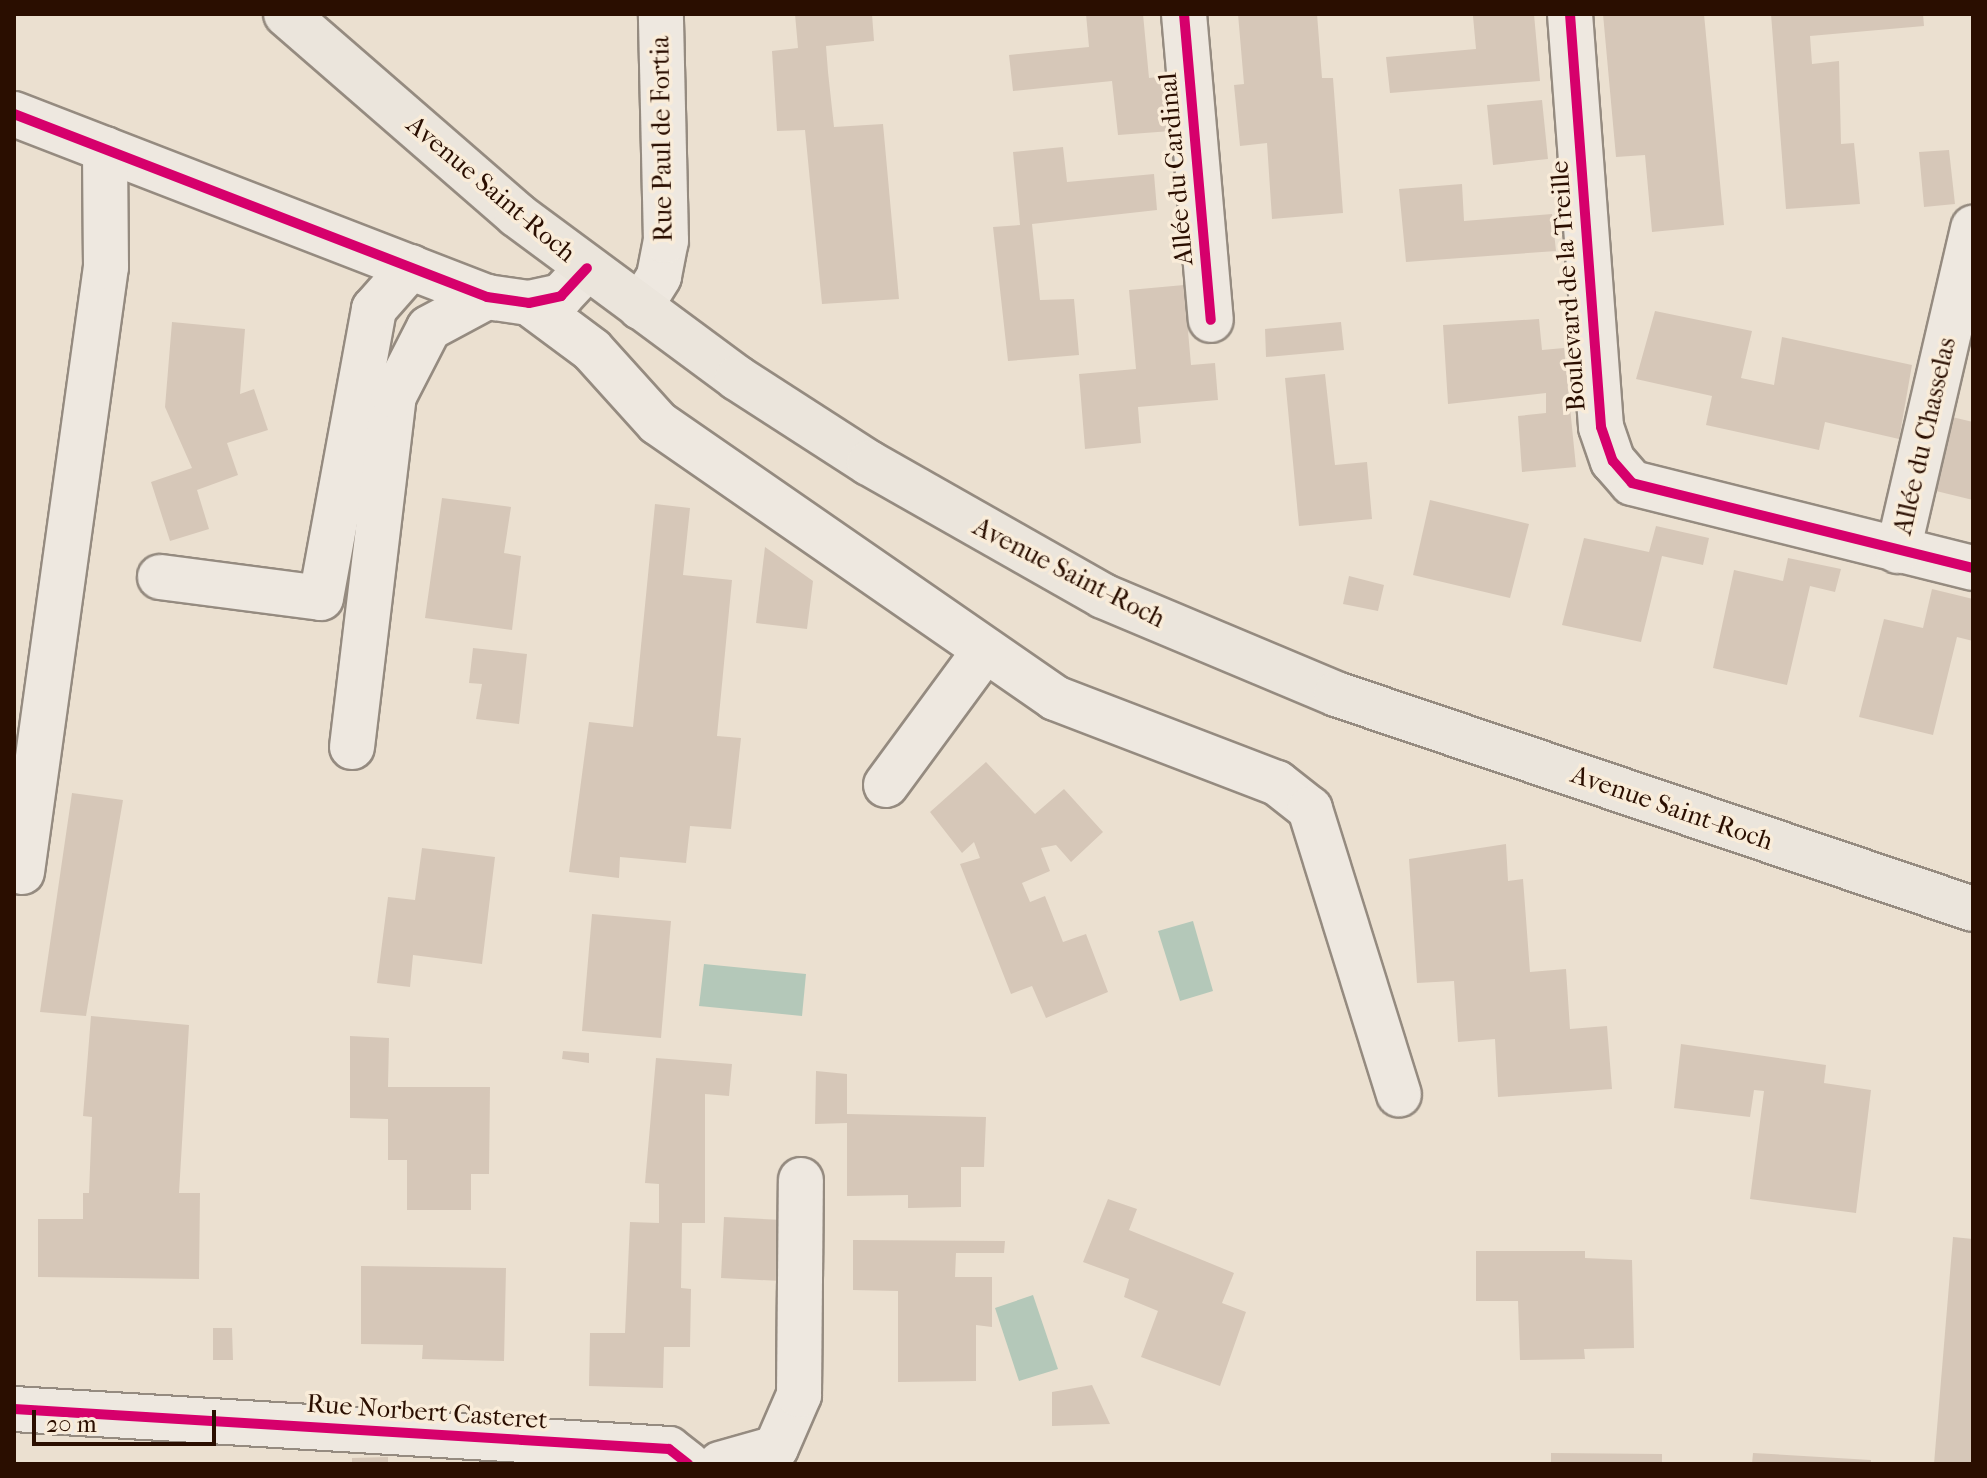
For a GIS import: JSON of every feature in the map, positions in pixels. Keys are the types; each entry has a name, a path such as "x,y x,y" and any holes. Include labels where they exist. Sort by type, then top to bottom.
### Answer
{"main road":[{"name":"Avenue Saint-Roch","path":"286,14 587,268 640,307 869,463 1103,596 1336,694 1973,909"}],"street":[{"name":"Rue Paul de Fortia","path":"640,307 659,276 666,241 661,14"},
{"name":"Allée du Cardinal","path":"1184,14 1211,320"},
{"name":"Boulevard de la Treille","path":"1570,14 1601,427 1613,461 1632,483 1973,568"},
{"path":"14,114 487,297 529,303 561,296 587,268"},
{"path":"22,872 106,267 105,149"},
{"name":"Allée du Chasselas","path":"1898,551 1973,228"},
{"path":"160,577 321,598 374,309 411,267"},
{"path":"352,747 394,396 429,328 487,297"},
{"path":"529,303 592,350 658,423 1055,698 1277,783 1310,809 1399,1094"},
{"path":"886,785 985,650"},
{"path":"720,1464 776,1448 799,1395 801,1180"},
{"name":"Rue Norbert Casteret","path":"14,1409 669,1449 688,1464"}],"shaded area":[{"path":"1193,921 1213,991 1180,1001 1158,931"},
{"path":"704,964 806,974 802,1016 699,1006"},
{"path":"1033,1295 1058,1369 1019,1381 995,1308"}],"building":[{"path":"795,14 872,14 874,41 826,46 828,72 834,127 883,124 899,299 822,304 805,130 777,131 772,51 798,48"},
{"path":"1086,14 1143,14 1149,78 1166,76 1171,131 1118,135 1112,81 1013,91 1009,55 1089,47"},
{"path":"1238,14 1317,14 1322,78 1333,78 1343,213 1272,219 1267,143 1240,146 1234,85 1244,84"},
{"path":"1534,14 1540,81 1390,93 1386,57 1476,49 1473,16"},
{"path":"1603,14 1704,14 1724,225 1652,232 1645,155 1616,157"},
{"path":"1771,14 1923,14 1924,26 1810,36 1812,64 1839,61 1841,144 1854,143 1860,204 1786,209"},
{"path":"1542,100 1548,159 1493,165 1487,105"},
{"path":"1063,147 1067,182 1154,174 1157,210 1032,224 1040,300 1074,299 1079,355 1008,361 993,227 1020,225 1013,152"},
{"path":"1949,150 1955,204 1924,207 1919,152"},
{"path":"1462,184 1464,221 1552,214 1556,251 1406,262 1399,189"},
{"path":"1184,285 1191,365 1215,363 1218,400 1138,407 1141,443 1085,449 1079,374 1136,369 1129,290"},
{"path":"1655,311 1752,331 1741,378 1774,385 1782,337 1912,365 1899,439 1825,422 1819,450 1706,425 1712,396 1636,379"},
{"path":"1539,319 1542,350 1564,348 1576,467 1522,472 1518,416 1546,413 1546,393 1448,404 1443,325"},
{"path":"172,322 245,329 240,394 254,389 268,430 227,443 238,475 197,490 209,529 170,541 151,482 192,468 165,407"},
{"path":"1341,322 1344,350 1266,357 1265,329"},
{"path":"1325,374 1335,465 1367,462 1372,519 1299,526 1285,378"},
{"path":"1952,417 1973,422 1973,500 1936,491"},
{"path":"442,498 511,507 504,553 521,556 512,630 425,618"},
{"path":"1430,500 1529,524 1510,598 1413,575"},
{"path":"655,504 690,508 683,575 732,580 717,736 741,738 731,829 690,826 686,863 620,857 619,878 569,872 589,722 633,727"},
{"path":"1656,526 1709,538 1703,565 1662,556 1641,642 1562,625 1584,538 1649,552"},
{"path":"765,547 813,581 807,629 756,623"},
{"path":"1788,558 1841,569 1835,592 1810,586 1787,685 1713,668 1734,570 1783,581"},
{"path":"1349,576 1384,585 1378,611 1343,604"},
{"path":"1932,589 1973,599 1973,641 1957,637 1933,735 1859,717 1884,619 1923,628"},
{"path":"473,648 527,654 519,724 476,719 482,684 469,683"},
{"path":"986,762 1035,814 1064,789 1103,832 1071,862 1056,845 1041,848 1050,871 1022,883 1030,902 1045,896 1063,942 1086,934 1108,992 1046,1018 1032,986 1011,994 960,864 980,858 974,842 962,853 930,812"},
{"path":"72,793 123,800 86,1016 40,1012"},
{"path":"1506,844 1508,881 1523,879 1530,972 1566,969 1570,1029 1607,1026 1612,1089 1498,1097 1495,1039 1458,1042 1454,981 1417,983 1409,859"},
{"path":"422,848 495,857 482,964 413,955 410,987 377,983 388,897 415,900"},
{"path":"592,914 671,921 661,1038 582,1031"},
{"path":"91,1016 189,1025 179,1193 200,1193 199,1279 38,1277 38,1219 83,1219 83,1193 89,1193 92,1117 83,1116"},
{"path":"350,1036 389,1038 388,1087 490,1087 489,1174 471,1174 471,1210 407,1210 407,1160 388,1160 388,1119 350,1118"},
{"path":"1681,1044 1826,1065 1824,1083 1871,1090 1856,1213 1750,1199 1764,1091 1754,1090 1750,1117 1674,1108"},
{"path":"563,1051 589,1053 589,1063 562,1059"},
{"path":"656,1058 732,1064 729,1096 705,1094 705,1223 682,1223 681,1288 691,1289 690,1347 664,1347 663,1388 589,1386 590,1333 625,1333 630,1222 659,1223 659,1184 645,1183"},
{"path":"816,1071 847,1074 847,1114 986,1117 984,1167 961,1167 961,1207 908,1208 908,1195 847,1196 847,1123 815,1124"},
{"path":"1108,1199 1137,1209 1129,1230 1234,1273 1222,1303 1246,1312 1220,1386 1141,1357 1158,1311 1124,1297 1129,1279 1083,1262"},
{"path":"724,1217 783,1220 781,1281 721,1278"},
{"path":"1953,1237 1973,1239 1973,1464 1934,1464"},
{"path":"853,1240 1005,1241 1004,1253 956,1253 955,1277 992,1277 992,1327 976,1325 976,1381 898,1382 898,1291 853,1290"},
{"path":"1476,1251 1585,1251 1585,1258 1632,1260 1634,1348 1584,1349 1585,1359 1520,1360 1518,1301 1476,1301"},
{"path":"361,1266 506,1268 504,1361 422,1359 423,1345 361,1344"},
{"path":"213,1328 232,1328 233,1360 213,1360"},
{"path":"1092,1385 1110,1424 1052,1426 1052,1392"},
{"path":"1551,1453 1662,1454 1662,1464 1551,1464"},
{"path":"1753,1453 1871,1460 1871,1464 1752,1464"},
{"path":"388,1457 388,1464 352,1464 352,1458"}],"cycle path":[{"path":"1184,14 1211,320"},
{"path":"1570,14 1601,427 1613,461 1632,483 1973,568"},
{"path":"14,114 487,297 529,303 561,296 587,268"},
{"path":"14,1409 669,1449 688,1464"}]}
